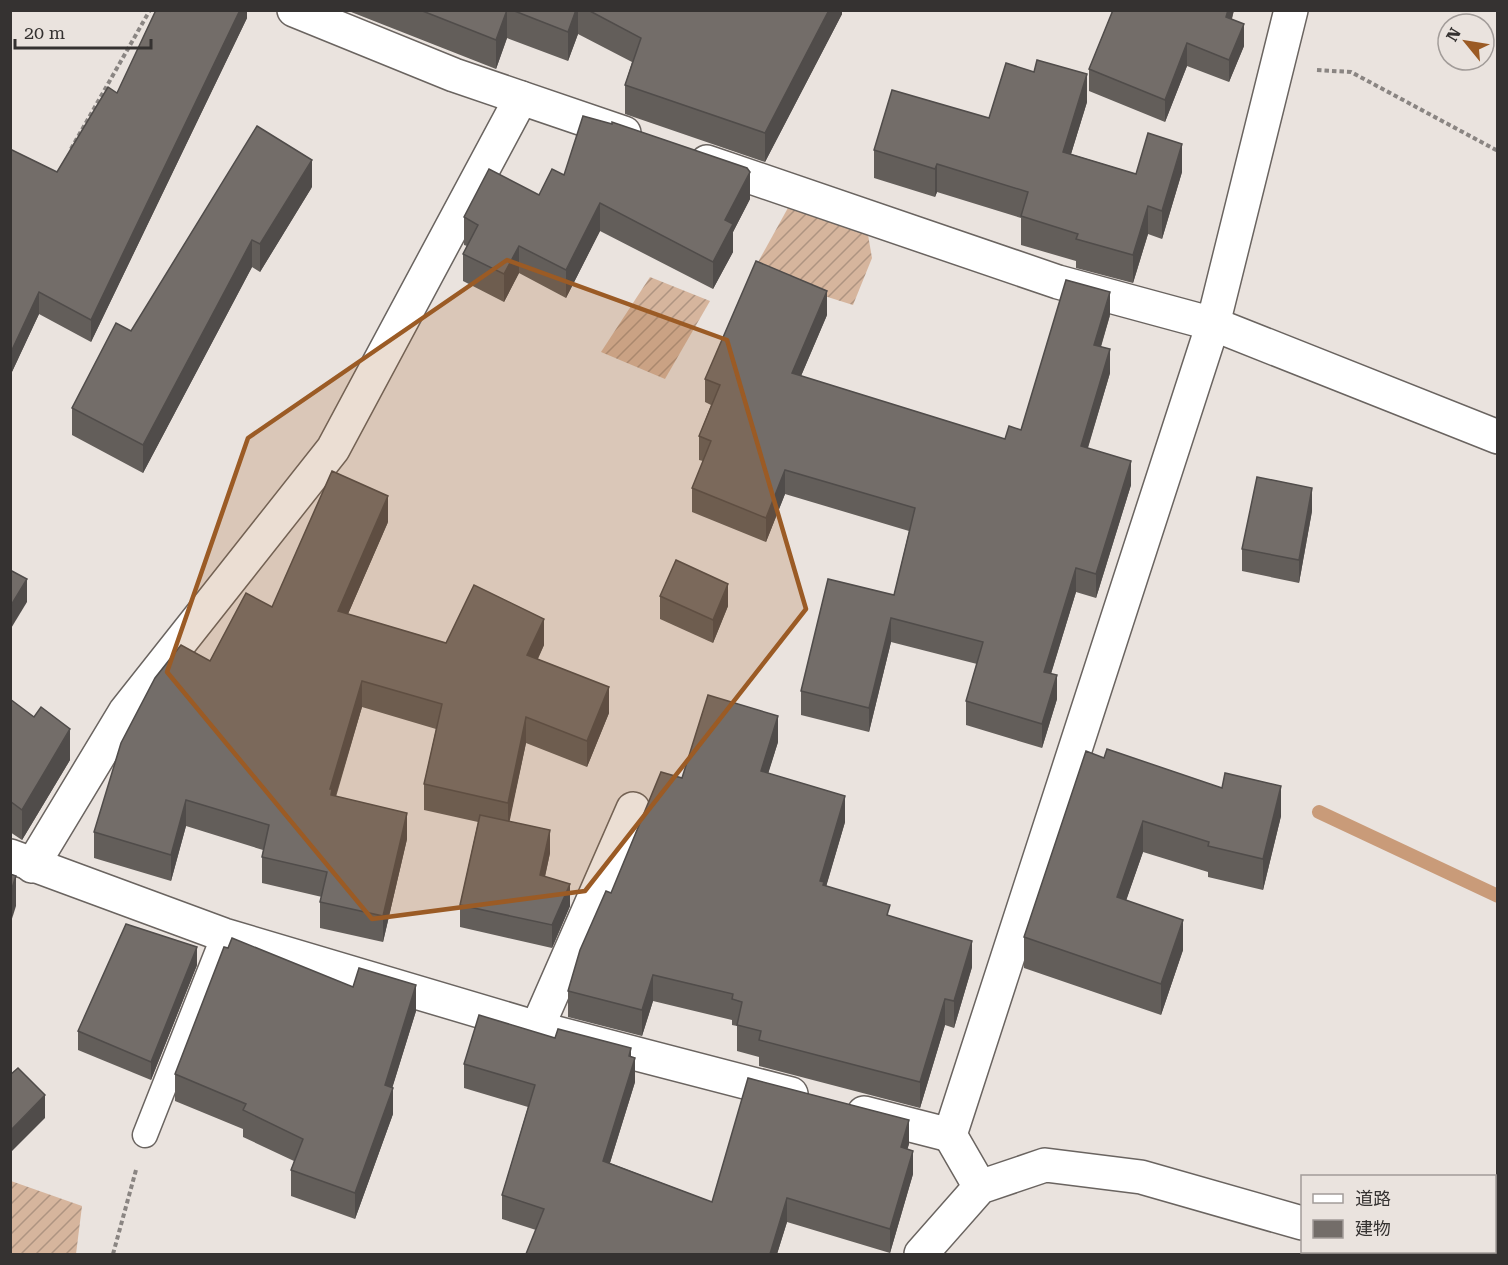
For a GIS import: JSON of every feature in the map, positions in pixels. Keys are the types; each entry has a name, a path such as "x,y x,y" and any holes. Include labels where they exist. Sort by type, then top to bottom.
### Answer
{"street":[{"path":"294,10 454,75 1058,282 1213,324 1497,437"},
{"path":"950,1136 1213,324 1292,10"},
{"path":"521,98 333,449 125,712 21,861 224,935 537,1028 950,1136 980,1187"},
{"path":"537,1028 633,809"},
{"path":"921,1254 980,1187 1045,1165 1141,1177 1301,1222"}],"lane":[{"path":"145,1134 224,935"}],"path":[{"path":"69,152 150,10"},
{"path":"1278,66 1351,72 1497,151"},
{"path":"112,1254 145,1134"}],"highlighted area":[{"path":"507,260 727,340 806,609 585,891 372,919 167,672 248,438"}],"shaded area":[{"path":"789,206 867,229 872,258 853,305 752,273"},
{"path":"650,277 710,301 665,379 601,352"},
{"path":"11,1181 82,1206 76,1254 11,1254"}],"building":[{"path":"156,10 240,10 91,320 39,292 11,352 10,149 57,172 108,87 117,93"},
{"path":"420,10 507,10 496,40"},
{"path":"512,10 576,10 568,32"},
{"path":"588,10 829,10 765,133 625,85 641,38"},
{"path":"1113,10 1228,10 1226,17 1244,24 1229,60 1187,43 1165,100 1089,69"},
{"path":"1037,60 1087,74 1063,152 1136,174 1148,133 1182,144 1162,211 1148,206 1133,255 1076,239 1078,234 1021,216 1028,192 937,164 935,169 874,150 892,90 989,118 1006,63 1034,72"},
{"path":"583,116 612,124 612,122 747,168 750,172 725,220 733,224 713,262 600,203 566,270 519,246 504,274 463,254 478,225 464,217 489,169 539,195 552,169 564,175"},
{"path":"257,126 312,160 260,244 252,240 143,445 72,408 116,323 131,331"},
{"path":"756,261 827,291 792,373 1005,439 1009,426 1021,430 1066,280 1110,292 1094,345 1110,349 1081,446 1131,461 1096,574 1076,568 1044,672 1057,675 1042,724 966,701 983,642 891,618 869,708 801,691 828,579 894,595 915,508 785,470 766,518 692,488 711,441 699,436 720,385 705,379"},
{"path":"332,471 388,496 338,611 446,643 474,585 544,619 527,655 609,687 587,741 526,717 508,803 424,784 442,704 362,681 330,789 332,789 331,795 407,813 383,916 320,902 327,872 262,857 269,825 186,800 171,855 94,832 121,743 155,678 181,645 210,661 246,593 272,607"},
{"path":"1257,477 1312,488 1299,560 1242,549"},
{"path":"676,560 728,584 713,620 660,596"},
{"path":"10,570 27,579 10,607"},
{"path":"708,695 778,716 761,771 845,796 820,881 824,882 823,885 890,905 887,915 972,941 954,1001 945,999 920,1082 759,1040 761,1031 737,1025 742,1002 732,999 733,994 653,975 642,1010 568,991 580,950 606,891 611,893 661,772 682,778"},
{"path":"10,699 34,717 41,707 70,729 22,810 10,801"},
{"path":"1107,749 1222,788 1225,773 1281,786 1263,859 1208,846 1209,842 1143,821 1117,897 1183,920 1161,984 1024,937 1086,751 1104,758"},
{"path":"480,815 550,830 540,875 570,884 552,925 460,905"},
{"path":"10,874 16,876 10,894"},
{"path":"126,924 197,947 151,1062 78,1031"},
{"path":"232,938 353,987 359,968 416,985 385,1085 393,1088 355,1193 291,1170 303,1139 243,1110 246,1104 175,1074 224,947 228,948"},
{"path":"479,1015 555,1038 558,1029 631,1048 629,1056 635,1058 603,1161 712,1202 748,1078 909,1120 901,1147 913,1151 890,1229 787,1198 770,1254 526,1254 544,1209 502,1195 535,1085 464,1064"},
{"path":"18,1068 45,1095 10,1131 10,1075"}],"waterway":[{"path":"1319,812 1498,896"}]}
